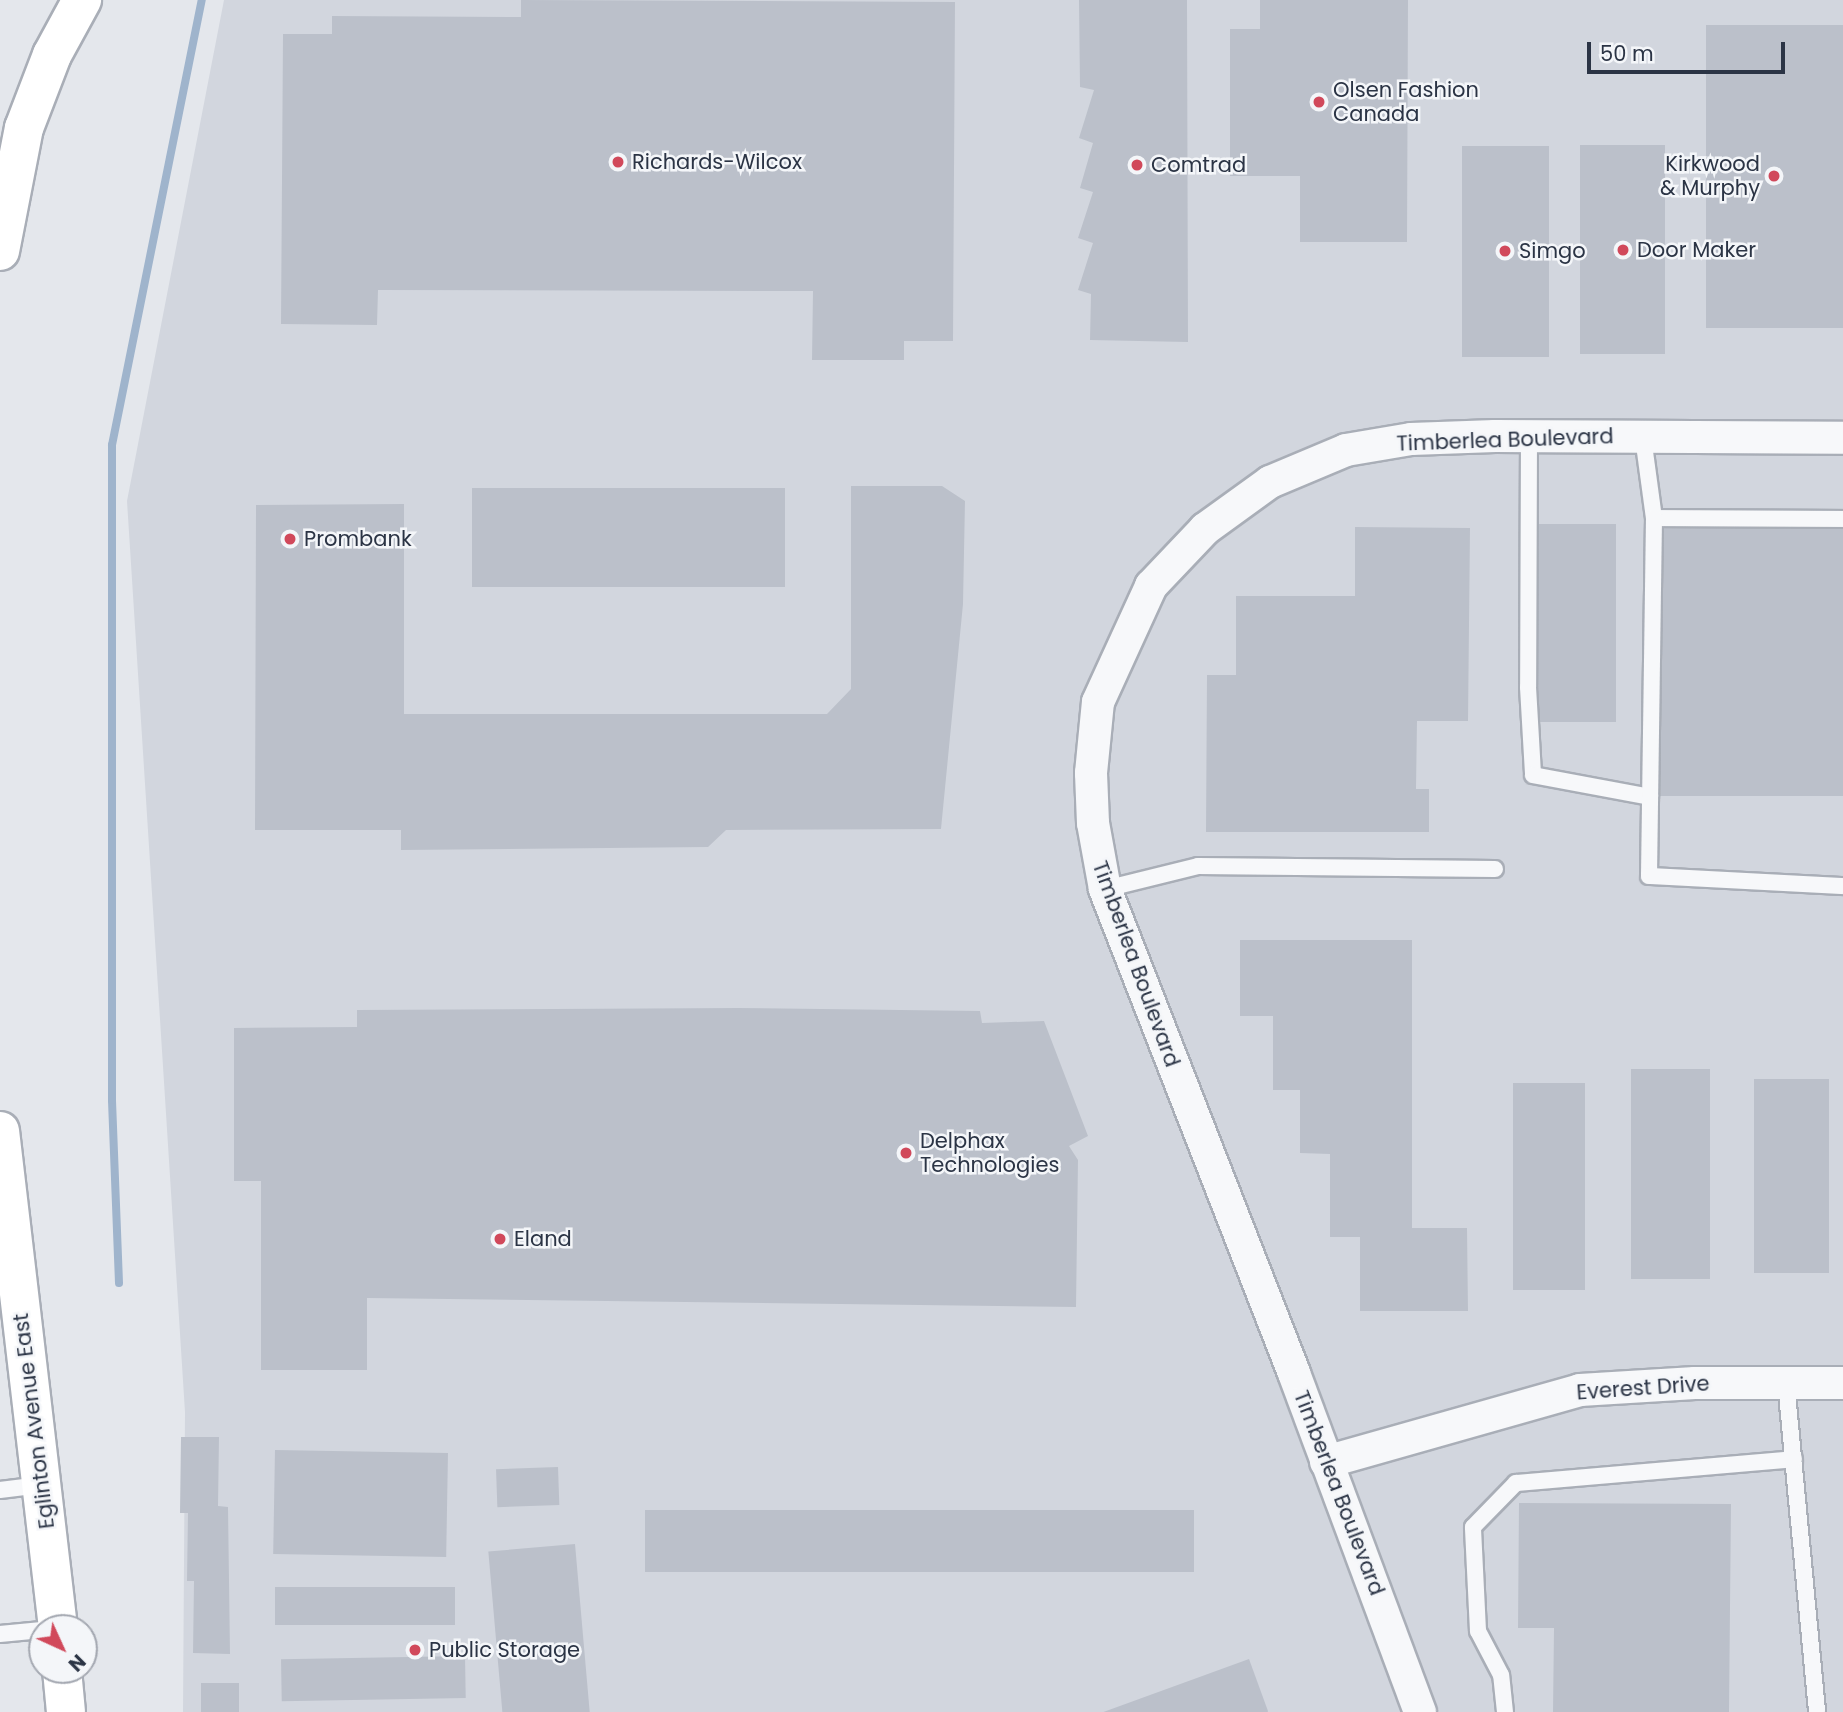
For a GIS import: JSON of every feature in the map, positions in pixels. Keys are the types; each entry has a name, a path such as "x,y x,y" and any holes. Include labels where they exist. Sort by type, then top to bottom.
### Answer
{"main road":[{"path":"0,251 24,128 52,55 82,0"},
{"name":"Eglinton Avenue East","path":"0,1131 56,1614"},
{"path":"63,1684 66,1712"}],"street":[{"name":"Timberlea Boulevard","path":"1420,1712 1105,889 1095,853 1092,810 1098,702 1151,586 1205,529 1262,488 1331,457 1411,439 1529,436 1843,438"},
{"name":"Everest Drive","path":"1325,1462 1580,1390 1638,1384 1843,1383"}],"lane":[{"path":"1529,436 1528,687 1533,775 1650,797"},
{"path":"1643,437 1654,518 1648,876 1843,886"},
{"path":"1654,518 1843,519"},
{"path":"1105,889 1198,866 1494,869"},
{"path":"1786,1383 1817,1712"},
{"path":"1505,1712 1501,1675 1478,1631 1473,1527 1516,1483 1794,1459"},
{"path":"0,1490 41,1485"},
{"path":"0,1634 28,1631"}],"shaded area":[{"path":"224,0 1843,0 1843,1712 183,1712 185,1412 127,501"}],"building":[{"name":"Richards-Wilcox","path":"521,0 955,2 953,341 904,341 904,360 812,360 813,291 378,290 377,325 281,324 283,34 332,34 332,16 521,17"},
{"name":"Comtrad","path":"1079,0 1187,0 1188,342 1090,340 1091,294 1078,290 1093,243 1078,238 1093,192 1080,188 1093,143 1079,138 1094,90 1080,87"},
{"name":"Olsen Fashion Canada","path":"1260,0 1408,0 1407,242 1300,242 1300,176 1230,176 1230,29 1260,29"},
{"name":"Kirkwood & Murphy","path":"1706,25 1843,25 1843,328 1706,328"},
{"name":"Door Maker","path":"1580,145 1665,145 1665,354 1580,354"},
{"name":"Simgo","path":"1462,146 1549,146 1549,357 1462,357"},
{"path":"851,486 942,486 965,501 963,604 941,829 726,830 708,847 401,850 401,830 255,830 256,505 404,504 404,714 827,714 851,689"},
{"path":"472,488 785,488 785,587 472,587"},
{"path":"1535,524 1616,524 1616,722 1535,722"},
{"path":"1355,527 1470,528 1468,721 1417,721 1416,789 1429,789 1429,832 1206,832 1207,675 1236,675 1236,596 1355,596"},
{"path":"1660,528 1843,528 1843,796 1660,796"},
{"path":"1240,940 1412,940 1412,1228 1467,1228 1468,1311 1360,1311 1360,1237 1330,1237 1330,1154 1300,1153 1300,1090 1273,1090 1273,1016 1240,1016"},
{"name":"Eland","path":"738,1008 980,1011 982,1023 1044,1021 1088,1136 1069,1146 1078,1160 1076,1307 367,1298 367,1370 261,1370 261,1181 234,1181 234,1028 357,1027 357,1010"},
{"path":"1631,1069 1710,1069 1710,1279 1631,1279"},
{"path":"1754,1079 1829,1079 1829,1273 1754,1273"},
{"path":"1513,1083 1585,1083 1585,1290 1513,1290"},
{"path":"181,1437 219,1437 218,1506 228,1507 230,1654 193,1653 194,1581 187,1581 188,1513 180,1513"},
{"path":"275,1450 448,1453 446,1557 273,1554"},
{"path":"558,1467 559,1505 497,1507 496,1469"},
{"path":"1519,1503 1731,1504 1729,1712 1553,1712 1554,1628 1518,1628"},
{"path":"645,1510 1194,1510 1194,1572 645,1572"},
{"path":"575,1544 590,1712 502,1712 488,1552"},
{"path":"275,1587 455,1587 455,1625 275,1625"},
{"path":"465,1656 466,1698 282,1701 281,1659"},
{"path":"1249,1659 1267,1712 1103,1712"},
{"path":"201,1683 239,1683 239,1712 201,1712"}],"waterway":[{"path":"119,1283 112,1100 112,445 202,0"}],"place":[{"name":"Olsen Fashion Canada","path":"1319,102"},
{"name":"Richards-Wilcox","path":"618,162"},
{"name":"Comtrad","path":"1137,165"},
{"name":"Kirkwood & Murphy","path":"1774,176"},
{"name":"Door Maker","path":"1623,250"},
{"name":"Simgo","path":"1505,251"},
{"name":"Prombank","path":"290,539"},
{"name":"Delphax Technologies","path":"906,1153"},
{"name":"Eland","path":"500,1239"},
{"name":"Public Storage","path":"415,1650"}]}
